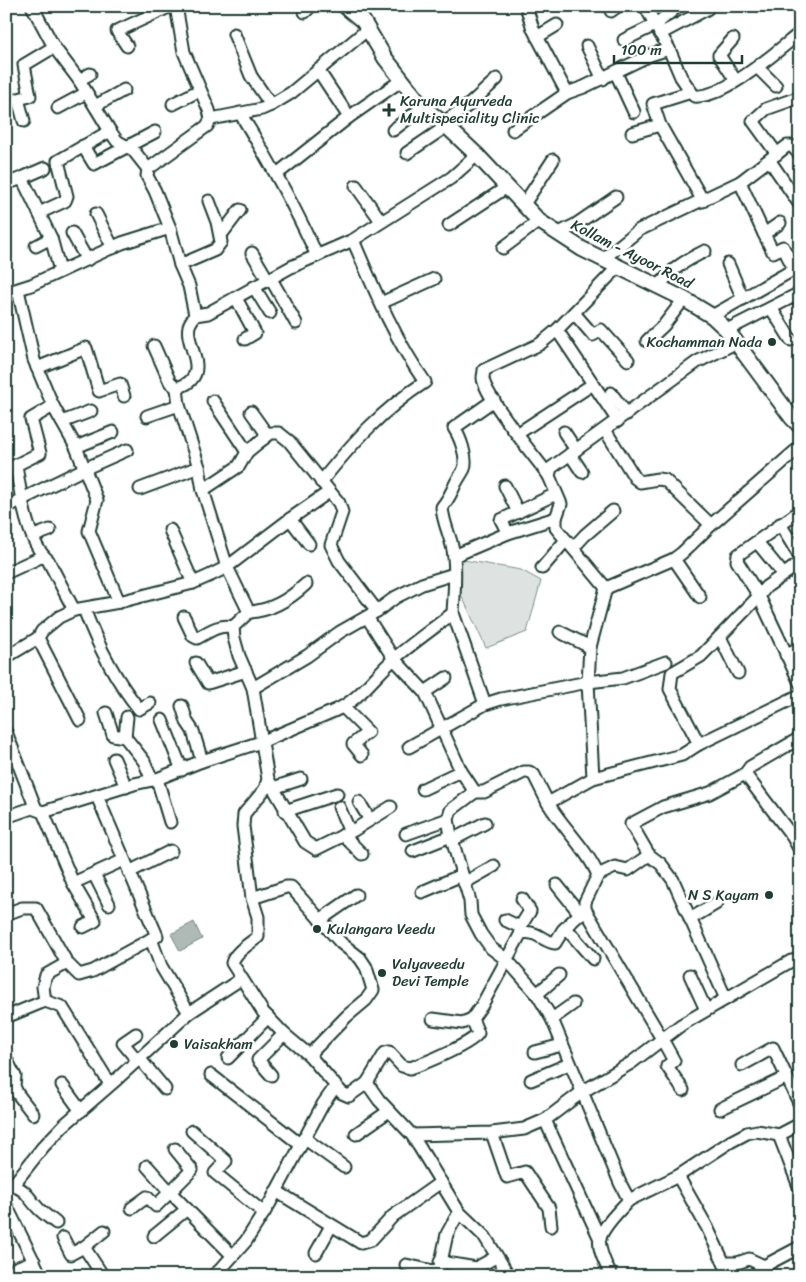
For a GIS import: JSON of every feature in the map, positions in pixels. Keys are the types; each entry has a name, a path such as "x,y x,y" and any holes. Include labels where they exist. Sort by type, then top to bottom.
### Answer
{"main road":[{"name":"Kollam - Ayoor Road","path":"354,9 385,58 423,108 445,125 477,155 539,221 582,249 684,299 712,316 728,330 792,418 800,426"}],"street":[{"path":"32,6 54,47 79,80 117,141 129,146 148,169"},
{"path":"127,46 117,31 171,6"},
{"path":"176,6 184,52 211,119"},
{"path":"526,6 537,37 567,93"},
{"path":"645,6 669,50 681,77 694,96 704,96 758,68 800,33"},
{"path":"657,30 678,6"},
{"path":"624,40 657,30 707,9"},
{"path":"537,37 557,25"},
{"path":"195,316 189,286 180,265 170,228 155,191 146,176 148,169 207,126 211,119 262,109 271,105 291,92 368,29"},
{"path":"234,34 252,76 271,105"},
{"path":"733,39 719,55 736,81"},
{"path":"587,46 603,79"},
{"path":"24,121 18,99 30,96 24,65 54,47"},
{"path":"513,130 567,93 603,79 650,55 669,50"},
{"path":"758,68 776,86"},
{"path":"318,70 349,117"},
{"path":"616,73 634,112"},
{"path":"79,80 90,74"},
{"path":"406,153 445,125 497,79"},
{"path":"277,174 349,117 402,80"},
{"path":"95,106 124,90"},
{"path":"173,104 200,90"},
{"path":"691,92 653,104 660,124 703,201"},
{"path":"58,108 86,93"},
{"path":"800,97 766,109 753,122 774,157 792,194 798,202 800,201"},
{"path":"392,130 423,108"},
{"path":"240,113 277,174 317,256"},
{"path":"632,133 660,124"},
{"path":"40,213 65,201 67,196 58,161 110,131"},
{"path":"83,146 94,164 155,132"},
{"path":"602,259 639,230 740,182 788,146 792,146 800,155"},
{"path":"178,388 191,381 195,373 196,366 189,337 189,325 195,316 208,313 291,267 353,240 451,178 477,155"},
{"path":"524,204 554,160"},
{"path":"6,184 45,168"},
{"path":"22,178 51,238 60,272"},
{"path":"712,316 797,268 784,247 773,252 740,182"},
{"path":"356,186 381,222"},
{"path":"449,225 507,187"},
{"path":"557,234 575,225 616,197"},
{"path":"180,265 215,250 221,242 221,235 209,201"},
{"path":"221,235 240,210"},
{"path":"96,214 113,248"},
{"path":"502,248 539,221"},
{"path":"764,234 780,223"},
{"path":"6,293 18,290 113,248 170,228"},
{"path":"72,232 86,260"},
{"path":"36,246 51,238"},
{"path":"321,482 370,425 403,396 425,382 407,355 353,240"},
{"path":"659,287 665,277 683,263 705,251"},
{"path":"252,253 296,323"},
{"path":"728,264 743,299"},
{"path":"606,588 556,528 556,518 561,504 549,476 516,434 494,400 483,378 484,370 540,344 557,330 618,267"},
{"path":"381,303 434,278"},
{"path":"254,287 270,313"},
{"path":"18,290 37,368 54,406 76,447 97,500 89,531 120,602"},
{"path":"728,330 800,293"},
{"path":"236,298 255,333 245,339"},
{"path":"647,341 664,325 684,299"},
{"path":"771,308 792,340"},
{"path":"574,313 593,335 600,330 628,360"},
{"path":"557,330 593,384 622,418"},
{"path":"549,476 551,468 698,362 737,342"},
{"path":"154,346 170,382 178,388 179,405 200,467 204,490 227,567 249,612"},
{"path":"37,368 86,348 99,391 120,384 124,396"},
{"path":"516,434 593,384"},
{"path":"611,393 622,418"},
{"path":"485,704 453,612 456,592 454,556 442,515 442,507 450,498 465,467 463,449 459,435 454,428 494,400"},
{"path":"213,401 247,452"},
{"path":"147,416 179,405"},
{"path":"54,406 31,418 40,453 11,467 23,509 43,556 48,560 79,610 126,693 139,709 150,703"},
{"path":"62,422 91,410"},
{"path":"251,412 266,433 263,439"},
{"path":"605,430 635,478 640,482 658,478 665,480 711,525"},
{"path":"76,447 113,432"},
{"path":"564,432 582,472"},
{"path":"204,490 239,466 247,452 263,439 271,433 279,433 289,441 339,503 342,512 331,545 338,561 377,610"},
{"path":"606,588 674,559 800,446"},
{"path":"6,507 127,450"},
{"path":"140,489 200,467"},
{"path":"505,486 518,512"},
{"path":"6,657 38,638 59,617 79,610 120,602 193,583 227,567 329,492"},
{"path":"508,533 501,520 556,494"},
{"path":"800,510 738,555 737,561 759,596 800,683"},
{"path":"542,568 613,511"},
{"path":"454,556 508,533 556,518"},
{"path":"290,519 309,544"},
{"path":"780,524 800,557"},
{"path":"34,536 50,530"},
{"path":"170,530 183,556 193,583"},
{"path":"756,542 783,574"},
{"path":"6,573 43,556"},
{"path":"674,559 700,597"},
{"path":"699,744 670,688 672,673 701,656 766,587 800,563"},
{"path":"253,688 307,656 340,632 367,617 396,597 422,584 454,574"},
{"path":"232,627 249,612 260,612 280,603 293,596 306,584"},
{"path":"594,778 588,682 590,647 606,588"},
{"path":"6,817 154,780 202,761 261,742 343,707 361,693 394,659 453,612"},
{"path":"184,617 193,636 197,638 224,625 232,627"},
{"path":"367,617 394,659 424,692 461,770 475,792"},
{"path":"232,627 234,638 253,688 261,742 271,784 285,811 305,842 316,849 347,834 391,807"},
{"path":"560,632 590,647"},
{"path":"720,637 738,673"},
{"path":"38,638 80,720"},
{"path":"786,655 800,647"},
{"path":"409,747 485,704 501,699 588,682 623,678 666,662"},
{"path":"196,663 208,683 246,671"},
{"path":"424,692 446,678"},
{"path":"548,803 594,778 682,755 699,744 800,695"},
{"path":"182,706 187,722 193,731 202,761"},
{"path":"343,707 368,732 354,744 362,754"},
{"path":"106,713 113,735 125,737 144,760 170,822"},
{"path":"125,737 127,717"},
{"path":"162,720 182,770"},
{"path":"6,732 73,883 95,921 83,927"},
{"path":"726,999 668,872 649,855 631,824 662,807 710,793 744,774 750,767 800,738"},
{"path":"114,758 126,787"},
{"path":"423,789 461,770"},
{"path":"598,875 584,850 563,826 548,803 534,775 529,772 524,772 484,792 475,792 451,810 448,819 470,901 471,915 491,948 507,960 538,994 552,1019 569,1064 629,1200"},
{"path":"744,774 796,834 800,850"},
{"path":"301,779 271,784 244,814 243,826 252,898 258,917 258,937 241,951 233,959 232,963 268,1017 284,1034 309,1055 342,1093 349,1096 367,1083 385,1053 389,1052 402,1066 410,1068 476,1038 478,1033 472,1019"},
{"path":"285,811 336,794"},
{"path":"6,914 22,908 36,908 67,963 79,975 157,936 96,796"},
{"path":"360,802 370,820"},
{"path":"339,807 347,834 362,854"},
{"path":"406,834 448,819"},
{"path":"413,851 452,838 485,823"},
{"path":"129,872 171,851"},
{"path":"505,920 521,930 538,934 548,942 555,943 566,928 583,912 585,902 598,875 615,867 628,870 649,855"},
{"path":"73,883 124,860"},
{"path":"422,892 463,879 494,866"},
{"path":"94,874 109,904"},
{"path":"557,885 583,912 662,1039 674,1061 666,1066 683,1090"},
{"path":"252,898 291,887 341,943 360,958 366,966 373,990 366,1000 347,1016 309,1055"},
{"path":"320,920 356,895"},
{"path":"433,1019 462,1023 472,1019 507,960 530,912 522,899"},
{"path":"690,919 717,904"},
{"path":"566,928 593,959"},
{"path":"151,939 162,966 189,1013"},
{"path":"412,1135 492,1133 524,1129 546,1120 582,1092 631,1063 681,1025 792,961 800,959"},
{"path":"45,1001 43,987 46,975 67,963"},
{"path":"538,994 559,975"},
{"path":"690,975 706,1010"},
{"path":"56,1223 36,1207 32,1198 24,1189 10,1185 64,1125 189,1013 241,979"},
{"path":"6,1017 45,1001 62,1007 110,1084"},
{"path":"552,1019 573,1004"},
{"path":"228,1058 268,1017"},
{"path":"136,1034 123,1043 165,1089"},
{"path":"271,1075 258,1060 284,1034"},
{"path":"535,1052 562,1045"},
{"path":"742,1065 773,1048 800,1104"},
{"path":"6,1059 15,1076 10,1083 33,1114"},
{"path":"531,1080 569,1064"},
{"path":"211,1075 303,1141 344,1167"},
{"path":"720,1109 787,1077"},
{"path":"367,1083 389,1111 412,1135 442,1182 458,1212 485,1236 509,1276"},
{"path":"62,1085 81,1111"},
{"path":"221,1274 232,1255 246,1241 264,1213 323,1104 335,1086"},
{"path":"356,1134 389,1111"},
{"path":"546,1120 600,1239 602,1255 611,1276"},
{"path":"600,1239 611,1220 629,1200 678,1176 747,1133 757,1131 779,1135 800,1124"},
{"path":"192,1131 226,1161 215,1173 264,1213"},
{"path":"492,1133 507,1177 525,1172 548,1208 551,1226"},
{"path":"779,1135 800,1189"},
{"path":"132,1208 147,1197 156,1206 192,1170 175,1149"},
{"path":"147,1166 232,1255"},
{"path":"678,1176 707,1227 730,1276"},
{"path":"276,1191 361,1243 371,1240 393,1216 442,1182"},
{"path":"6,1205 41,1276"},
{"path":"154,1236 187,1209"},
{"path":"439,1270 448,1234 458,1212"},
{"path":"316,1254 331,1226"},
{"path":"63,1238 71,1254 84,1248 104,1231"},
{"path":"755,1276 764,1266 800,1247"},
{"path":"84,1248 103,1276"},
{"path":"406,1265 439,1270 476,1268 496,1256"},
{"path":"724,1263 737,1263 749,1259 764,1266"},
{"path":"18,1276 16,1268 34,1261"}],"shaded area":[{"path":"458,559 521,570 541,581 527,632 486,648 459,590"},
{"path":"194,922 202,939 180,951 171,934"}],"place":[{"name":"Karuna Ayurveda Multispeciality Clinic","path":"389,110"},
{"name":"Kochamman Nada","path":"772,342"},
{"name":"N S Kayam","path":"769,895"},
{"name":"Kulangara Veedu","path":"317,929"},
{"name":"Valyaveedu Devi Temple","path":"382,973"},
{"name":"Vaisakham","path":"174,1044"}]}
